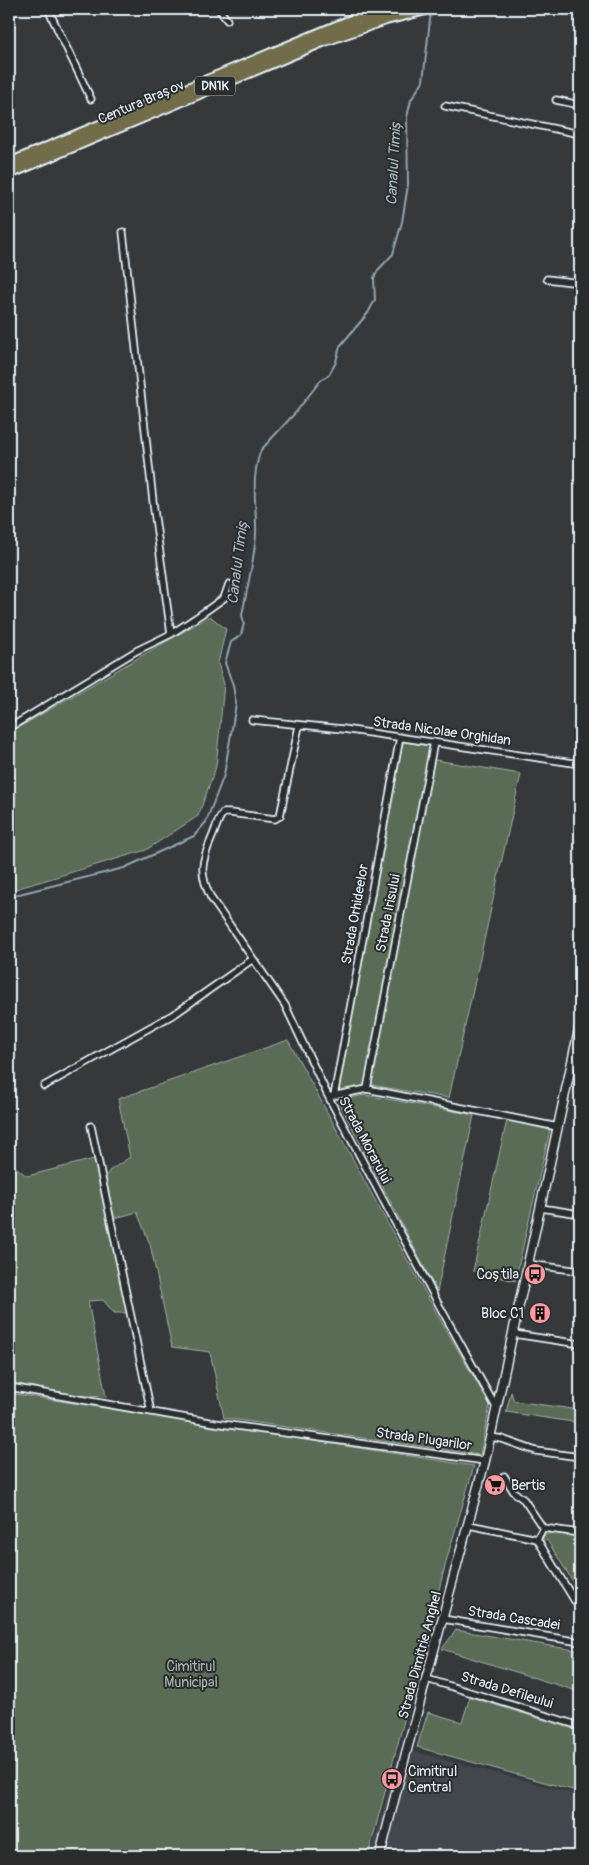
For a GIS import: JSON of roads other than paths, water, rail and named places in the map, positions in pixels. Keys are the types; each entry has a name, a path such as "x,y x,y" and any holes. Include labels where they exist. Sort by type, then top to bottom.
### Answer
{"highway":[{"name":"Centura Brașov","path":"9,164 358,18 392,9"},
{"name":"Centura Brașov","path":"9,173 325,40 386,19 426,9"}],"street":[{"path":"48,9 92,99"},
{"path":"219,9 227,20"},
{"path":"556,100 580,105"},
{"path":"445,106 580,134"},
{"path":"123,232 154,510 171,634"},
{"path":"547,279 580,283"},
{"path":"9,728 136,651 171,634 224,598 229,584"},
{"name":"Strada Nicolae Orghidan","path":"252,720 343,729 580,764"},
{"name":"Strada Morarului","path":"299,726 282,812 275,819 226,813 221,815 202,863 205,886 211,898 285,1005 436,1298 497,1409"},
{"name":"Strada Orhideelor","path":"331,1096 400,737"},
{"name":"Strada Irisului","path":"367,1089 434,742"},
{"path":"44,1086 176,1013 253,959"},
{"name":"Strada Plugarilor","path":"9,1387 215,1423 486,1460 580,1025"},
{"path":"331,1096 367,1089 558,1127"},
{"path":"91,1126 151,1412"},
{"path":"541,1208 580,1214"},
{"path":"528,1264 580,1271"},
{"path":"514,1334 580,1344"},
{"path":"491,1436 536,1451 580,1457"},
{"name":"Strada Dimitrie Anghel","path":"380,1856 486,1460"},
{"path":"504,1476 514,1492 524,1500 542,1528 580,1533 580,1522"},
{"path":"469,1525 537,1539 576,1603 580,1606"},
{"path":"537,1539 542,1528"},
{"name":"Strada Cascadei","path":"443,1619 580,1642"},
{"name":"Strada Defileului","path":"427,1679 580,1726"}],"waterway":[{"name":"Canalul Timiș","path":"9,899 19,894 124,868 194,836 206,822 224,775 236,704 233,685 225,663 231,642 241,635 244,623 242,615 256,535 255,482 261,450 296,412 321,380 329,375 336,362 340,346 368,313 375,300 374,278 378,270 393,254 402,222 408,185 407,117 411,100 423,81 431,11"}],"place":[{"name":"Coștila","path":"535,1274"},
{"name":"Bloc C1","path":"540,1313"},
{"name":"Bertis","path":"495,1485"},
{"name":"Cimitirul Central","path":"392,1779"}],"park label":[{"name":"Cimitirul Municipal","path":"191,1674"}]}
